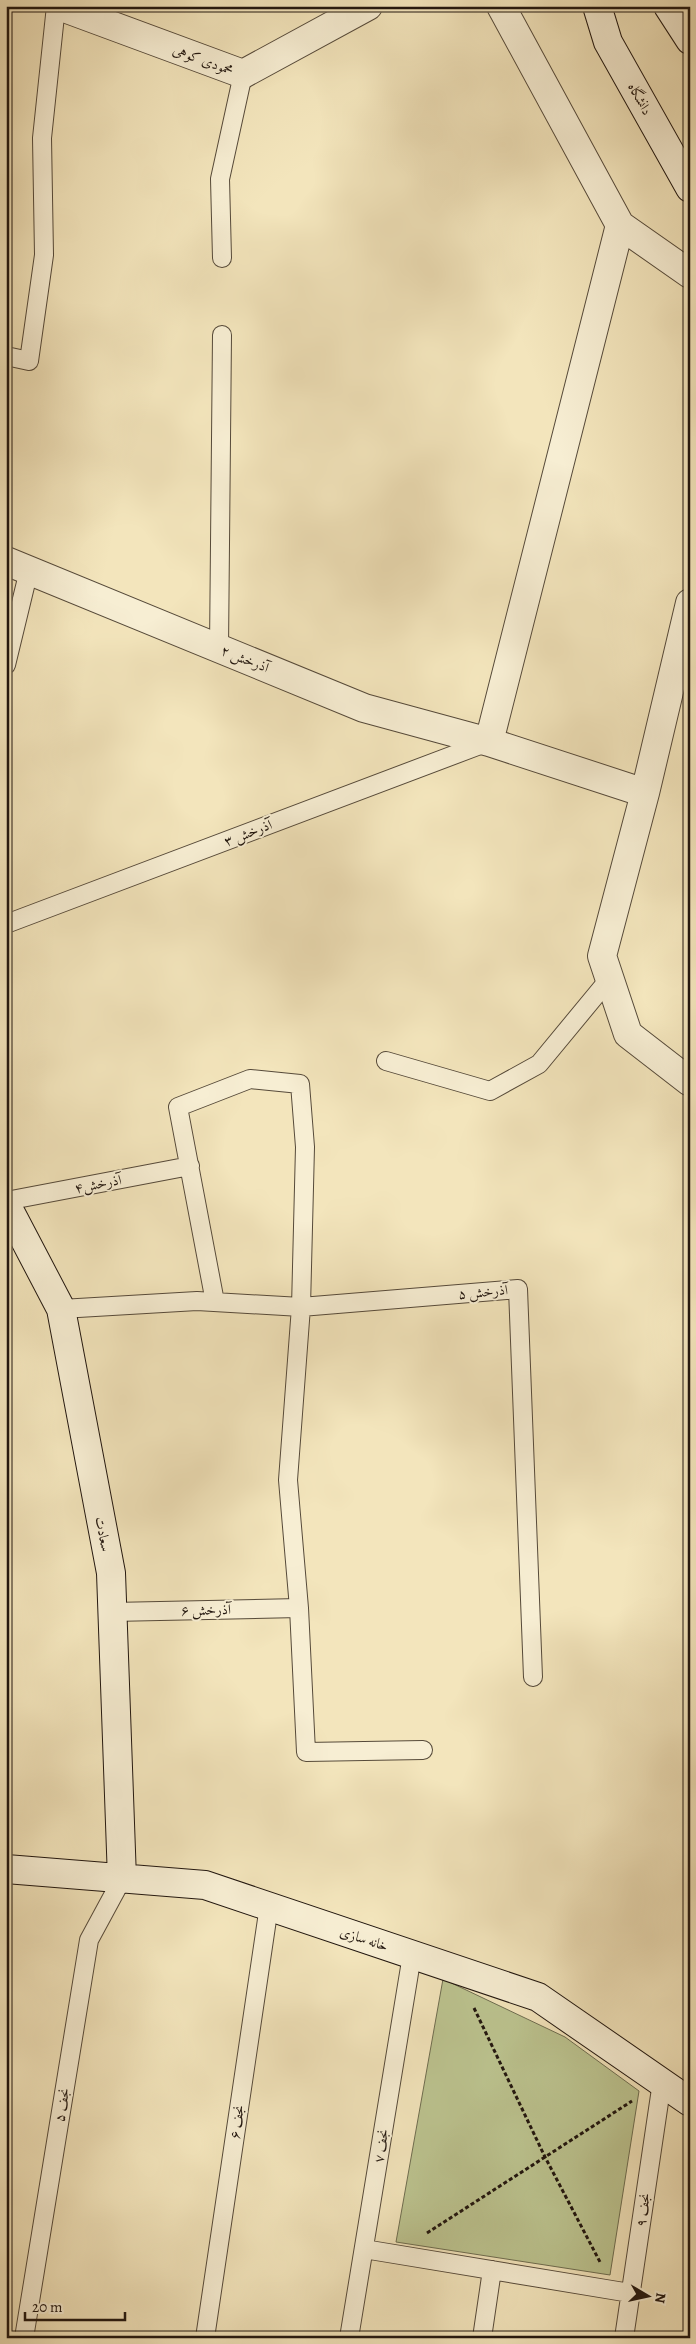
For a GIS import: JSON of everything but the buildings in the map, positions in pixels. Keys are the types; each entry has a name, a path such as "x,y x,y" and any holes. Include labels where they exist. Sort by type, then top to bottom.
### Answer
{"street":[{"name":"محمودی کوهی","path":"58,6 243,74 368,6"},
{"path":"500,6 620,225 690,274"},
{"name":"دانشگاه","path":"597,6 608,42 690,188"},
{"path":"668,6 690,40"},
{"path":"489,742 620,225"},
{"name":"آذرخش ۲","path":"18,566 364,708 489,742 645,793"},
{"path":"690,603 645,793 602,956 628,1034 690,1082"},
{"name":"سعادت","path":"6,1203 61,1309 111,1573 122,1879"},
{"name":"خانه سازی","path":"6,1869 205,1885 412,1954 538,1997 690,2102"}],"lane":[{"path":"6,356 29,361 44,255 42,138 58,6"},
{"path":"222,258 220,179 243,74"},
{"path":"219,648 222,335"},
{"path":"6,665 18,566"},
{"name":"آذرخش ۳","path":"6,924 489,742"},
{"path":"386,1062 490,1091 539,1064 610,978"},
{"path":"215,1302 178,1107 250,1078 300,1084 305,1147 301,1307 288,1480 299,1608 306,1752 423,1750"},
{"name":"آذرخش۴","path":"6,1203 190,1166"},
{"name":"آذرخش ۵","path":"61,1309 196,1301 301,1307 518,1289 533,1677"},
{"name":"آذرخش ۶","path":"112,1612 299,1608"},
{"name":"نجف ۵","path":"24,2338 88,1940 122,1879"},
{"name":"نجف ۶","path":"206,2338 269,1906"},
{"name":"نجف ۷","path":"349,2338 412,1954"},
{"name":"نجف ۹","path":"624,2338 623,2292 662,2082"},
{"path":"364,2249 623,2292"},
{"path":"482,2338 492,2270"}],"path":[{"path":"455,1969 545,2157 623,2292"},
{"path":"395,2254 662,2082"}],"green space":[{"path":"443,1979 565,2037 639,2091 610,2275 396,2242"}]}
